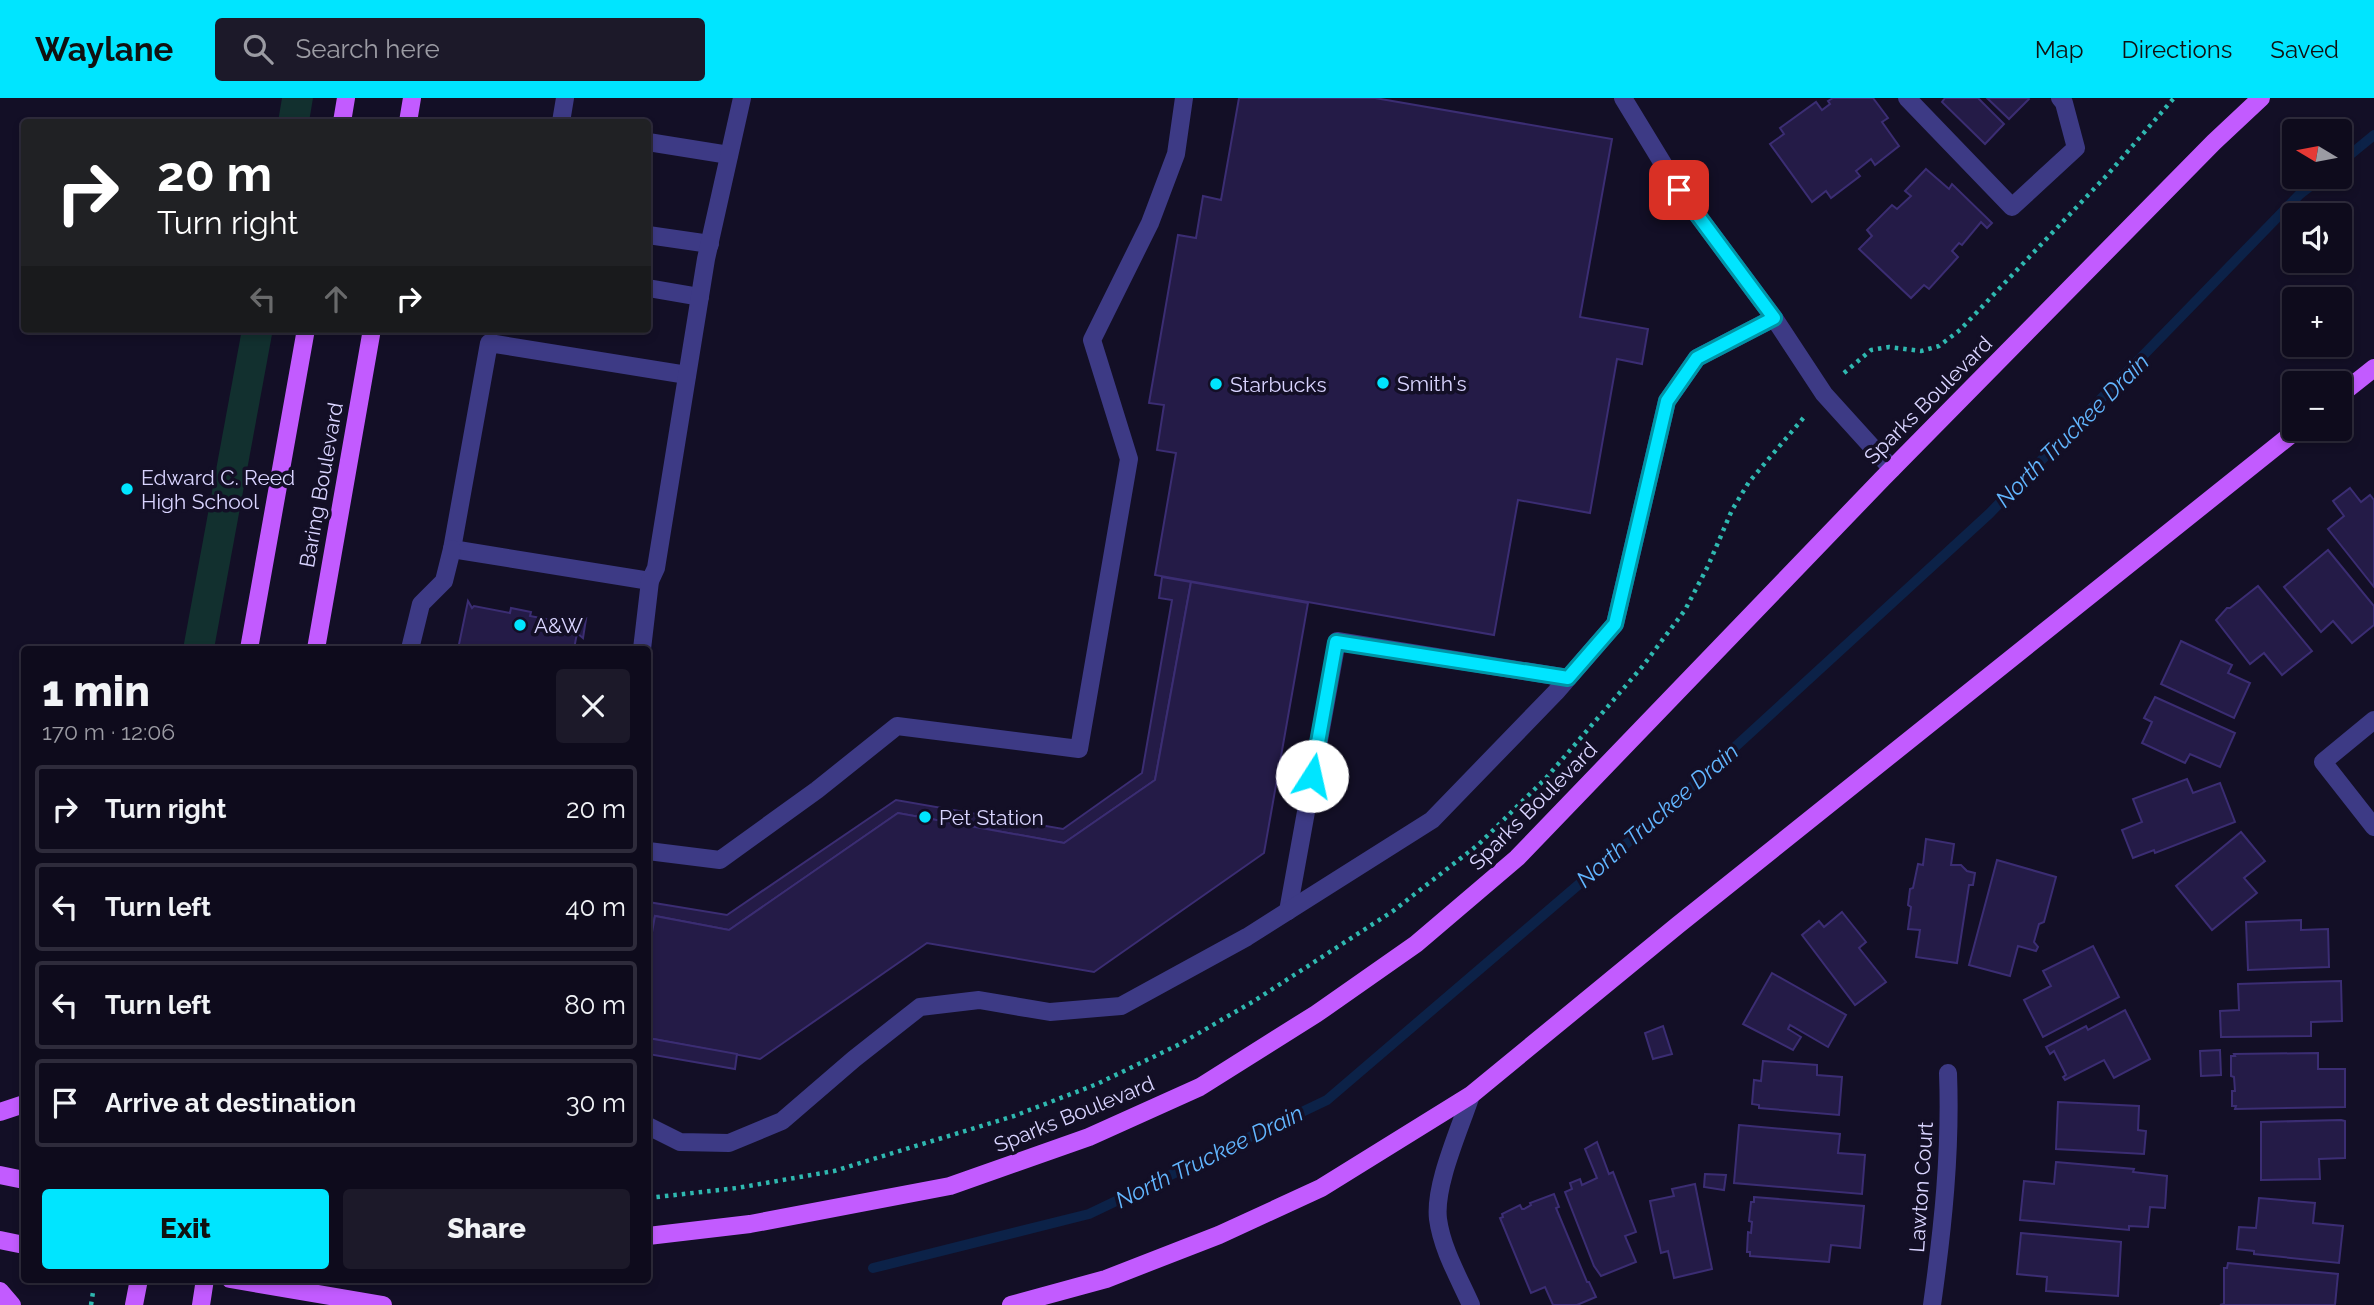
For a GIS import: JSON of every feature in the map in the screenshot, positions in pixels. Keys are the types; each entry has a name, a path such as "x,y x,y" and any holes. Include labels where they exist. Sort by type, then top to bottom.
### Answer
{"main road":[{"path":"342,119 346,98"},
{"path":"408,119 412,98"},
{"name":"Sparks Boulevard","path":"651,1236 750,1224 950,1186 1089,1137 1212,1079 1317,1014 1416,944 1517,858 1892,469 2214,142 2261,98"},
{"name":"Baring Boulevard","path":"250,646 305,333"},
{"name":"Baring Boulevard","path":"317,646 371,333"},
{"path":"2352,385 2374,368"},
{"path":"1011,1305 1106,1279 1219,1236 1321,1188 1471,1095 1678,925 2283,441"},
{"path":"0,1112 21,1105"},
{"path":"0,1175 21,1179"},
{"path":"0,1240 21,1244"},
{"path":"134,1305 138,1283"},
{"path":"201,1305 204,1283"},
{"path":"254,1283 383,1305"},
{"path":"0,1291 12,1305"}],"street":[{"path":"562,119 565,98"},
{"path":"642,646 650,581 656,568 700,297 742,98"},
{"path":"651,851 720,860 817,790 897,726 1079,749 1129,459 1092,340 1150,223 1175,154 1184,98"},
{"path":"1621,98 1679,190 1774,318 1824,394 1892,469"},
{"path":"1907,98 2012,206 2076,148 2064,103 2060,98"},
{"path":"651,142 729,155"},
{"path":"651,235 710,244"},
{"path":"651,289 700,297"},
{"path":"651,1128 680,1142 729,1143 782,1121 920,1007 979,1000 1050,1013 1121,1006 1247,937 1432,820 1568,678 1615,624 1667,401 1697,358 1774,318"},
{"path":"411,646 421,604 444,581 489,343 687,375"},
{"path":"452,549 650,581"},
{"path":"1288,911 1336,642 1568,678"},
{"path":"2374,720 2323,762 2374,827"},
{"name":"Lawton Court","path":"1932,1305 1945,1207 1949,1136 1948,1073"},
{"path":"1471,1095 1438,1194 1438,1219 1444,1244 1471,1305"}],"path":[{"path":"91,1305 93,1292"}],"green space":[{"path":"282,98 313,98 310,119 278,119"},
{"path":"241,333 272,333 215,646 184,646"}],"building":[{"name":"Smith's","path":"1239,98 1375,98 1612,139 1580,317 1648,329 1642,364 1617,359 1590,513 1518,500 1494,635 1155,575 1176,453 1157,450 1164,405 1149,403 1178,235 1196,238 1203,196 1221,200"},
{"path":"1833,98 1873,98 1888,118 1882,122 1899,146 1875,165 1871,159 1856,171 1860,176 1831,198 1826,191 1812,202 1770,144 1784,134 1780,128 1816,102 1822,110"},
{"path":"1945,98 1978,98 2004,124 1985,144 1942,102"},
{"path":"1987,98 2028,98 2029,99 2009,119"},
{"path":"1926,169 1949,189 1952,184 1992,223 1987,228 1981,222 1962,245 1959,243 1952,251 1958,257 1929,289 1924,285 1911,298 1859,249 1872,236 1867,230 1892,205 1897,209 1911,196 1905,191"},
{"path":"2350,488 2361,502 2370,495 2374,500 2374,587 2328,529 2344,516 2333,501"},
{"path":"2328,550 2374,606 2374,625 2352,643 2333,621 2321,632 2284,587"},
{"path":"1162,577 1191,582 1155,780 1064,843 898,813 729,930 655,916 651,938 651,902 727,915 896,800 1063,829 1142,773 1172,600 1159,598"},
{"path":"1191,582 1308,603 1264,853 1094,972 927,943 760,1059 651,1039 651,938 655,916 729,930 898,813 1064,843 1155,780"},
{"path":"2258,586 2312,651 2282,675 2264,653 2250,664 2216,620 2227,608"},
{"name":"A&W","path":"468,601 472,608 474,606 510,613 511,608 531,612 530,616 577,625 586,619 583,638 577,633 575,646 459,646"},
{"path":"2181,641 2232,665 2228,673 2250,683 2234,718 2161,684"},
{"path":"2155,697 2235,733 2220,767 2190,754 2185,763 2142,743 2152,722 2144,718"},
{"path":"2187,779 2193,793 2220,783 2235,822 2155,853 2154,850 2133,858 2122,830 2142,822 2133,799"},
{"path":"2241,832 2265,861 2244,878 2257,893 2212,930 2176,886"},
{"path":"1926,839 1954,844 1951,865 1961,865 1967,871 1975,873 1973,885 1969,885 1957,963 1916,957 1920,930 1908,929 1910,889 1913,888 1918,864 1923,865"},
{"path":"1997,860 2056,877 2044,922 2039,924 2034,942 2038,947 2036,951 2018,946 2010,976 1969,965"},
{"path":"1842,912 1866,942 1859,948 1886,982 1855,1005 1802,935 1819,921 1824,927"},
{"path":"2301,920 2301,930 2328,929 2329,967 2248,970 2246,922"},
{"path":"2093,946 2119,997 2043,1037 2024,1000 2051,986 2043,971"},
{"path":"1772,973 1846,1015 1828,1047 1790,1025 1788,1029 1801,1037 1793,1050 1743,1024"},
{"path":"2341,981 2342,1021 2311,1022 2311,1036 2221,1037 2220,1011 2239,1010 2238,984"},
{"path":"2125,1010 2150,1059 2114,1078 2104,1060 2065,1080 2063,1077 2066,1075 2054,1051 2050,1054 2046,1047 2086,1026 2088,1030"},
{"path":"1663,1026 1672,1054 1653,1059 1645,1033"},
{"path":"651,1039 737,1054 735,1069 651,1055"},
{"path":"2220,1050 2221,1075 2201,1076 2200,1051"},
{"path":"2318,1053 2318,1069 2345,1069 2345,1107 2235,1109 2236,1106 2232,1106 2232,1091 2235,1091 2234,1077 2231,1076 2231,1056 2235,1056 2234,1054"},
{"path":"1763,1061 1817,1065 1817,1075 1842,1077 1839,1115 1759,1108 1759,1105 1752,1104 1754,1080 1761,1081"},
{"path":"2058,1102 2139,1106 2138,1130 2146,1131 2144,1154 2056,1149"},
{"path":"2345,1121 2345,1158 2319,1159 2320,1179 2261,1180 2261,1122"},
{"path":"1739,1125 1840,1134 1838,1153 1865,1155 1862,1194 1734,1183"},
{"path":"1597,1142 1609,1174 1613,1172 1636,1232 1625,1236 1636,1262 1601,1276 1594,1266 1565,1192 1572,1189 1570,1183 1580,1179 1582,1185 1597,1178 1585,1149"},
{"path":"2056,1162 2134,1169 2133,1172 2167,1176 2165,1208 2150,1207 2148,1227 2129,1226 2129,1230 2020,1220 2024,1181 2054,1184"},
{"path":"1705,1174 1726,1175 1724,1190 1704,1187"},
{"path":"1695,1184 1712,1269 1674,1278 1668,1251 1661,1253 1650,1201 1674,1196 1672,1189"},
{"path":"1554,1194 1559,1207 1556,1208 1596,1297 1577,1305 1553,1305 1545,1287 1531,1293 1500,1218 1503,1217 1502,1214 1520,1205 1524,1209 1531,1205 1530,1203"},
{"path":"1754,1197 1864,1206 1860,1248 1831,1245 1829,1262 1750,1256 1750,1252 1747,1252 1748,1232 1751,1233 1752,1222 1749,1221"},
{"path":"2259,1198 2315,1203 2313,1223 2343,1226 2339,1263 2254,1254 2254,1251 2237,1249 2239,1227 2256,1228"},
{"path":"2021,1233 2121,1242 2118,1296 2046,1291 2047,1277 2017,1274"},
{"path":"2228,1263 2338,1274 2335,1305 2220,1305 2224,1304 2224,1268 2227,1268"}],"waterway":[{"name":"North Truckee Drain","path":"2352,153 2374,135"},
{"name":"North Truckee Drain","path":"873,1268 1089,1214 1327,1100 1675,802 1989,514 2306,189"}],"place":[{"name":"Smith's","path":"1383,383"},
{"name":"Starbucks","path":"1216,384"},
{"name":"Edward C. Reed High School","path":"127,489"},
{"name":"A&W","path":"520,625"},
{"name":"Pet Station","path":"925,817"}],"route":[{"path":"1312,776 1336,642 1568,678 1615,624 1667,401 1697,358 1774,318 1679,190"}]}
